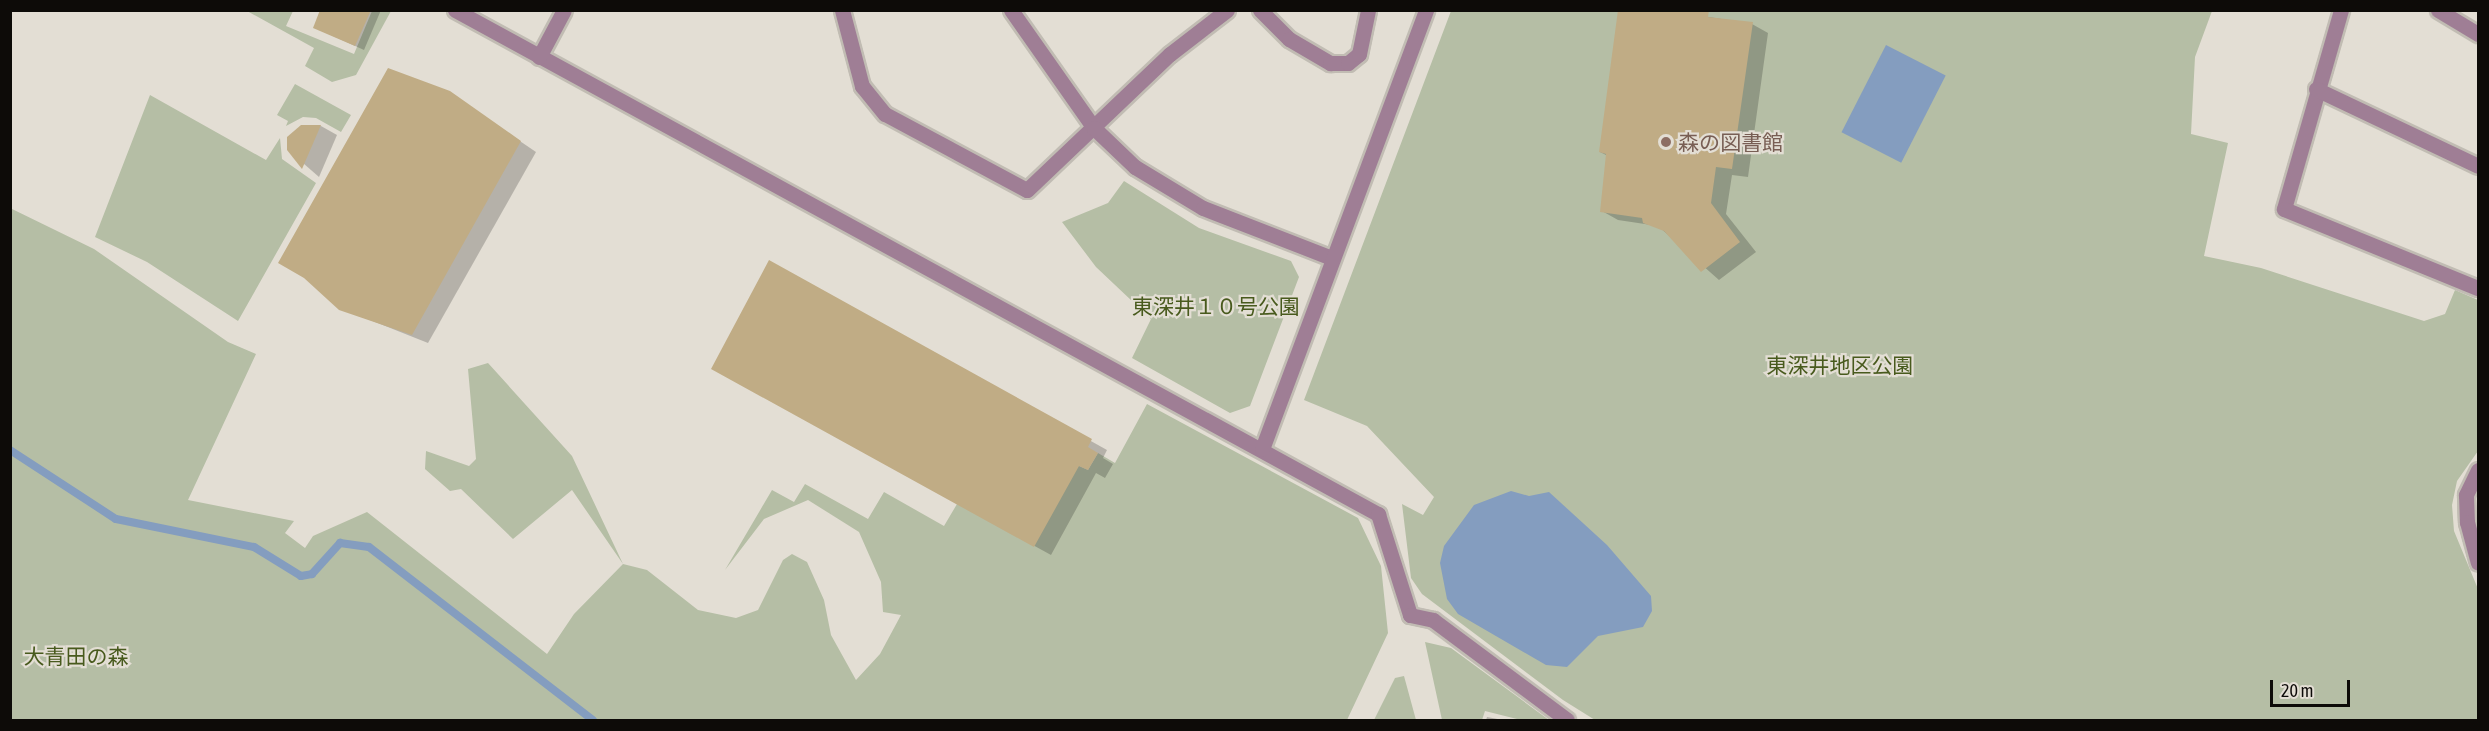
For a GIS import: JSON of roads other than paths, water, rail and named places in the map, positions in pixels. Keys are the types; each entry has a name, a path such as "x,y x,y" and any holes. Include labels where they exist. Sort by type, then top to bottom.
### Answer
{"street":[{"path":"538,57 564,10"},
{"path":"842,10 862,86 885,114 986,171 1027,190 1170,54 1227,10"},
{"path":"1011,10 1094,128 1167,190 1332,258"},
{"path":"1260,10 1289,39 1330,63 1348,63 1359,54 1368,10"},
{"path":"1262,449 1426,10"},
{"path":"2341,10 2316,89 2284,209 2478,288"},
{"path":"2438,10 2478,34"},
{"path":"456,11 1378,514 1410,615 1433,620 1566,720"},
{"path":"2316,89 2478,166"},
{"path":"2478,470 2466,495 2467,522 2478,563"}],"water":[{"path":"1886,45 1946,75 1901,163 1842,132"},
{"path":"1511,491 1529,496 1549,492 1607,545 1651,596 1652,611 1643,627 1598,636 1567,667 1546,665 1458,614 1447,599 1440,563 1444,546 1474,505"}],"waterway":[{"path":"10,450 116,519 254,547 301,576 312,574 340,543 369,547 593,720"}],"place":[{"name":"森の図書館","path":"1666,142"}],"park label":[{"name":"東深井１０号公園","path":"1216,306"},
{"name":"東深井地区公園","path":"1840,365"},
{"name":"大青田の森","path":"76,656"}]}
